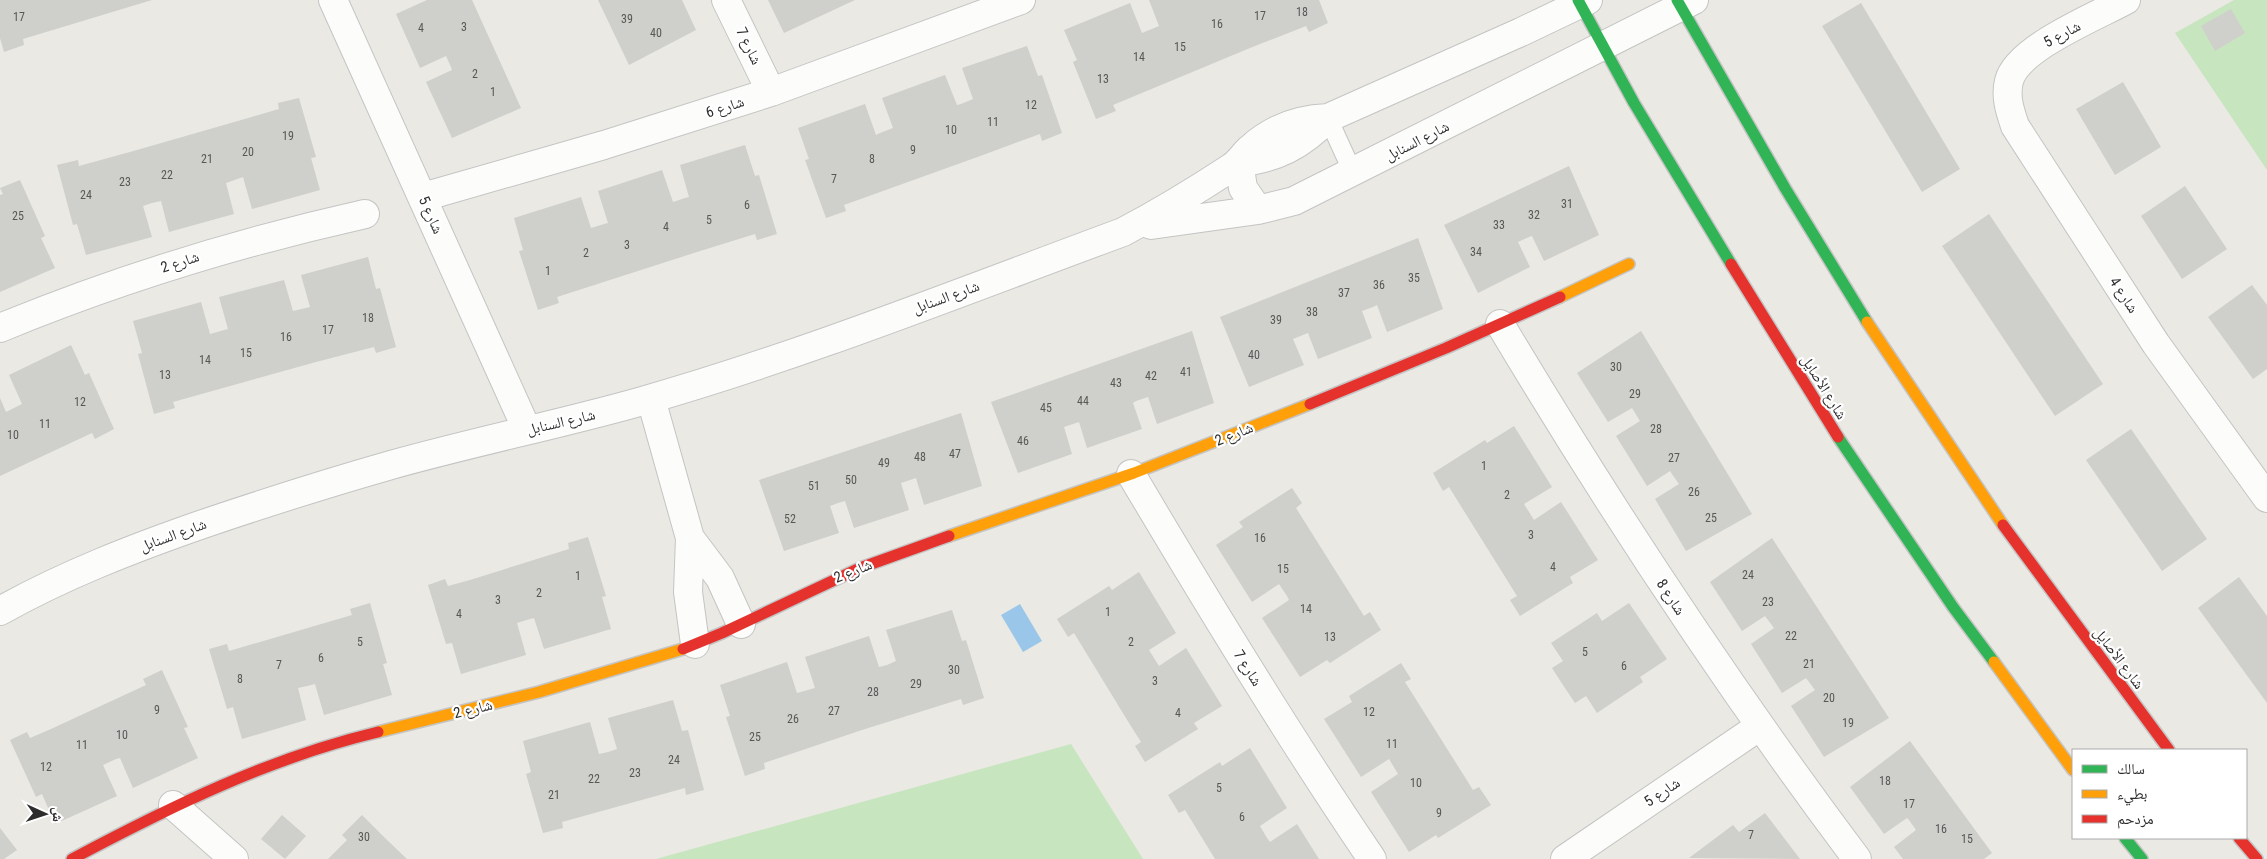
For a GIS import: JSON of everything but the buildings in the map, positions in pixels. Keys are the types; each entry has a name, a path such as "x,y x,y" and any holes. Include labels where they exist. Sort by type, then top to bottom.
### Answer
{"main road":[{"name":"شارع الأصايل","path":"1582,1 1603,46 1634,104 1826,421 1953,607 2072,769"},
{"name":"شارع الأصايل","path":"1684,2 1785,188 1852,299 1907,383 2042,579 2168,749"},
{"name":"شارع 2","path":"72,859 173,805 249,772 323,746 562,685 665,656 741,624 798,595 885,558 1131,474 1416,362 1630,264"},
{"path":"2126,839 2142,859"},
{"path":"2240,839 2257,859"}],"street":[{"name":"شارع 5","path":"333,0 424,197 527,430"},
{"name":"شارع 7","path":"726,0 772,92"},
{"name":"شارع 6","path":"424,197 604,145 772,92 1021,0"},
{"name":"شارع 5","path":"2009,80 2020,61 2038,47 2126,0"},
{"name":"شارع السنابل","path":"0,610 82,571 156,540 392,465 588,416 651,398 825,342 1123,232 1159,213 1239,162 1249,149 1278,130 1294,122 1310,118 1328,118 1582,1"},
{"name":"شارع السنابل","path":"1123,232 1190,218 1258,210 1294,201 1353,174 1603,46 1684,2"},
{"name":"شارع 4","path":"2009,80 2007,101 2015,126 2156,344 2267,498"},
{"path":"1239,162 1243,188 1258,210"},
{"name":"شارع 2","path":"0,328 99,289 212,252 288,231 365,214"},
{"name":"شارع 8","path":"1500,324 1625,528 1760,726 1857,859"},
{"path":"651,398 690,538 688,592 696,644"},
{"name":"شارع 7","path":"1131,474 1272,706 1372,859"},
{"path":"690,538 720,578 741,624"},
{"name":"شارع 5","path":"1565,859 1760,726"},
{"path":"173,805 234,859"}],"lane":[{"path":"1328,118 1353,174"}],"green space":[{"path":"2234,0 2267,0 2267,170 2175,33"},
{"path":"1071,744 1143,859 656,859"}],"water":[{"path":"1020,604 1042,641 1023,652 1001,615"}],"traffic: fast":[{"path":"1578,0 1634,103 1731,264"},
{"path":"1677,0 1785,188 1867,322"},
{"path":"1838,437 1953,607 1994,662"},
{"path":"2126,839 2142,859"}],"traffic: slow":[{"path":"1560,297 1629,264"},
{"path":"1867,322 2003,525"},
{"path":"949,536 1134,473 1310,404"},
{"path":"378,732 539,692 683,649"},
{"path":"1994,662 2072,769"}],"traffic: jam":[{"path":"1731,264 1838,437"},
{"path":"1310,404 1446,348 1560,297"},
{"path":"2003,525 2168,749"},
{"path":"683,649 722,633 860,568 949,536"},
{"path":"72,859 183,803 259,770 338,743 378,732"},
{"path":"2240,839 2257,859"}]}
